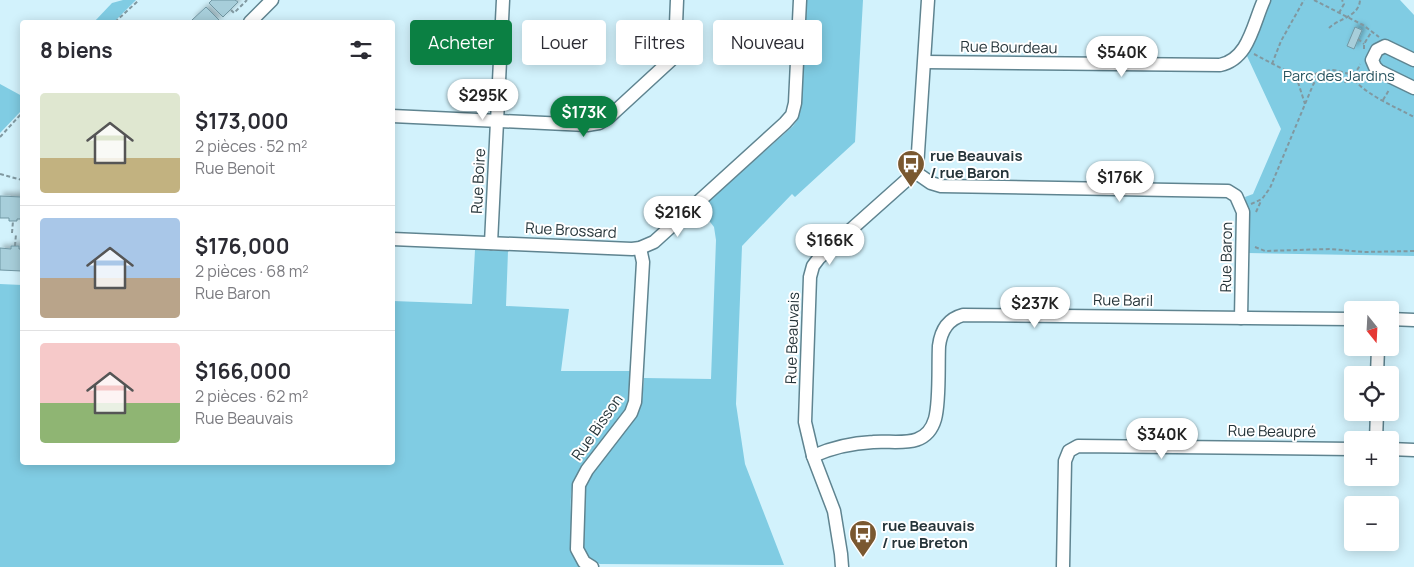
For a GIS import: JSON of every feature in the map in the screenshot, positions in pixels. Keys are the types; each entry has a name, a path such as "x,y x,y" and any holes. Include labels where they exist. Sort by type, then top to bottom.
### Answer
{"street":[{"path":"252,20 272,0"},
{"name":"Rue Boire","path":"491,243 503,0"},
{"path":"395,116 590,125 604,120 671,60 675,50 677,0"},
{"path":"640,248 654,242 792,115 795,103 800,0"},
{"path":"915,172 919,163 928,0"},
{"name":"Rue Bourdeau","path":"926,62 1220,65 1231,62 1242,53 1264,0"},
{"path":"1414,60 1385,46 1377,50 1372,60 1375,68 1379,71 1414,88"},
{"name":"Rue Baron","path":"915,172 931,183 941,186 1228,191 1236,196 1242,206 1241,318"},
{"name":"Rue Beauvais","path":"842,567 834,511 813,456 805,422 810,277 813,266 819,258 915,172"},
{"name":"Rue Brossard","path":"395,239 640,248"},
{"name":"Rue Bisson","path":"588,565 579,553 576,544 578,498 581,480 631,413 636,398 643,262 640,248"},
{"name":"Rue Baril","path":"813,456 826,451 872,442 911,442 924,436 932,426 936,414 940,336 947,324 957,316 969,314 1344,319"},
{"path":"1399,319 1414,320"},
{"name":"Rue Beaupré","path":"1063,567 1065,461 1069,451 1078,446 1344,449"},
{"path":"1399,449 1414,450"}],"path":[{"path":"117,20 139,0"},
{"path":"231,10 234,13 247,0"},
{"path":"1272,64 1281,41 1304,0"},
{"path":"1314,0 1381,38"},
{"path":"1339,13 1344,4 1342,0"},
{"path":"1328,28 1336,21 1352,15 1360,5 1360,0"},
{"path":"1364,50 1364,44 1372,32"},
{"path":"1358,39 1364,44"},
{"path":"1249,52 1296,76 1307,77 1331,70 1352,74 1359,86 1414,117"},
{"path":"1345,83 1347,78 1358,69 1363,56"},
{"path":"1248,205 1262,199 1270,188 1319,74"},
{"path":"1296,76 1305,105"},
{"path":"1384,100 1388,91"},
{"path":"0,137 20,116"},
{"path":"0,174 20,179"},
{"path":"13,221 15,246"},
{"path":"1242,246 1254,247 1265,251 1330,249 1364,252 1414,251"}],"green space":[{"path":"123,0 136,0 116,20 96,20 112,3"},
{"path":"807,0 863,0 855,142 795,197 792,194 742,246 736,404 745,464 784,565 600,564 589,558 583,547 584,487 589,477 637,413 642,400 644,378 711,379 716,240 714,227 700,209 793,126 798,119 801,105 803,65 822,65 822,20 806,20"},
{"name":"Parc des Jardins","path":"1270,0 1400,0 1414,15 1414,256 1248,253 1249,213 1245,197 1253,194 1281,129 1247,56"},
{"path":"0,84 20,95 20,112 0,133"},
{"path":"475,250 508,251 506,306 569,309 561,371 630,371 631,391 626,409 613,429 581,467 572,488 571,546 580,567 0,567 0,284 20,285 20,465 395,465 395,301 472,304"}],"building":[{"path":"212,0 235,0 238,2 223,17 209,3"},
{"path":"206,7 219,20 192,20"},
{"path":"1355,27 1362,30 1354,49 1347,46"},
{"path":"0,196 20,197 20,219 9,221 9,218 0,218"},
{"path":"11,246 19,246 20,271 0,270 0,248 11,249"}],"place":[{"name":"rue Beauvais / rue Baron","path":"911,188"},
{"name":"rue Beauvais / rue Breton","path":"863,558"}]}
